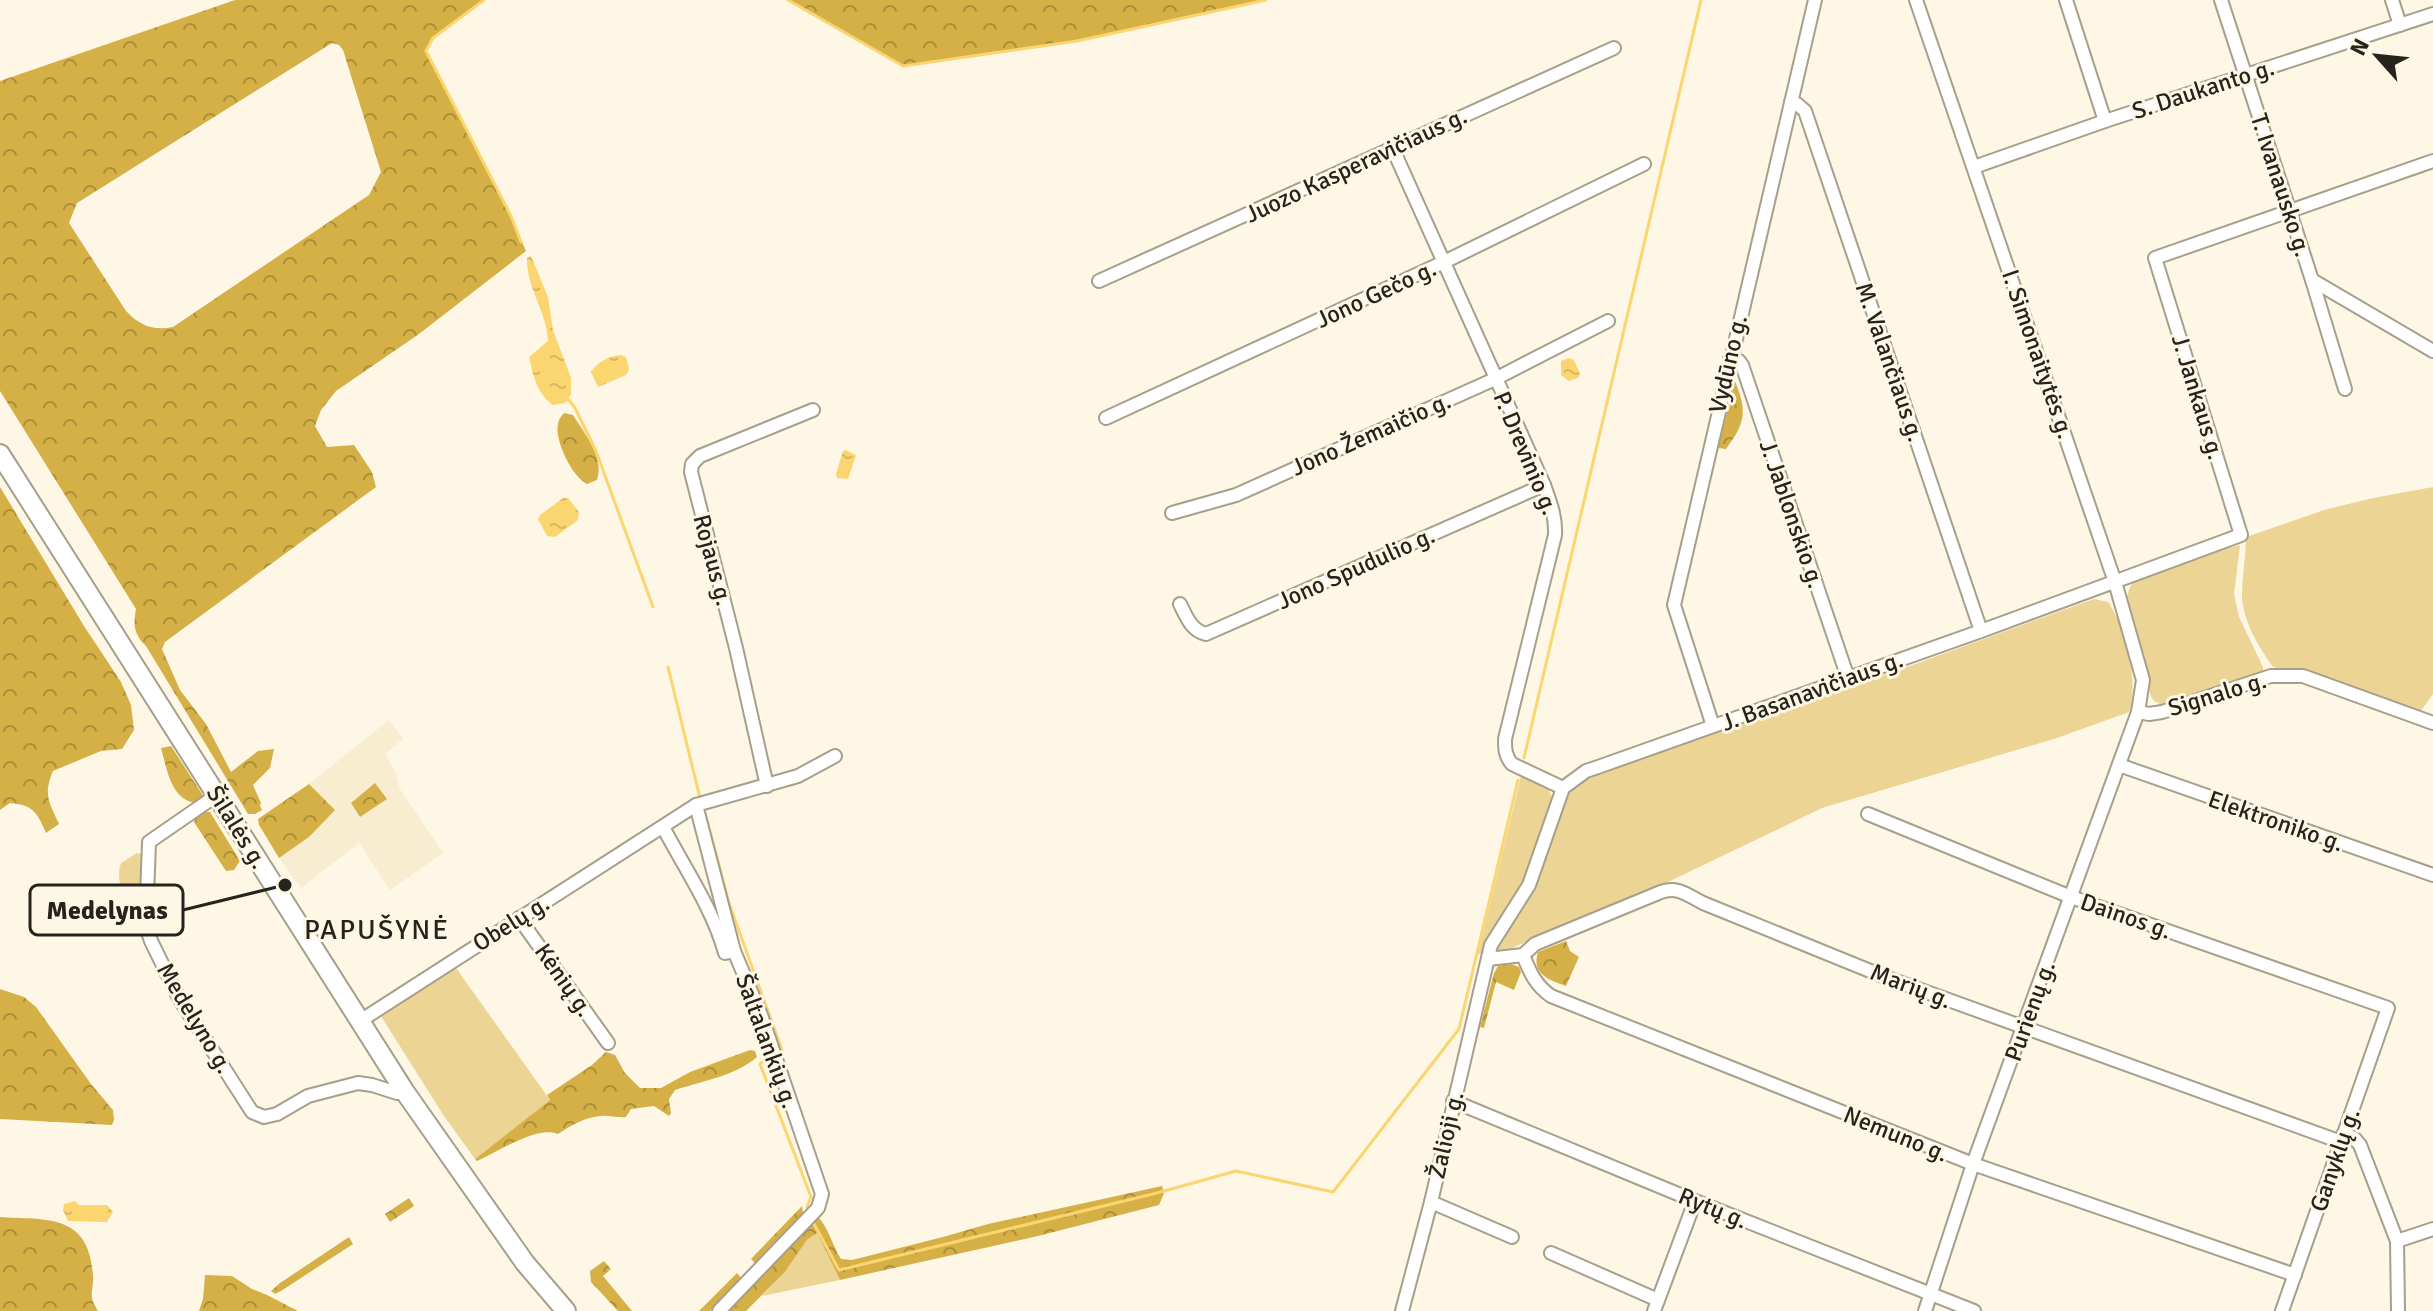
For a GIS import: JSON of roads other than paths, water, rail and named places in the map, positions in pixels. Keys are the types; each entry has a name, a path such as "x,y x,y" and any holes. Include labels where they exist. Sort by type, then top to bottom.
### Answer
{"main road":[{"name":"Šilalės g.","path":"0,454 405,1092 525,1263 566,1311"}],"street":[{"name":"Vydūno g.","path":"1713,726 1674,605 1815,0"},
{"name":"I. Simonaitytės g.","path":"1916,0 2115,582 2143,680 2138,712"},
{"path":"2066,0 2105,121"},
{"name":"T. Ivanausko g.","path":"2221,0 2345,389"},
{"path":"2392,0 2400,25"},
{"name":"S. Daukanto g.","path":"1974,167 2433,14"},
{"name":"Juozo Kasperavičiaus g.","path":"1099,281 1614,48"},
{"name":"M. Valančiaus g.","path":"1791,102 1805,111 1981,631"},
{"name":"P. Drevinio g.","path":"1392,147 1554,512 1555,535 1505,748 1512,764 1563,788"},
{"path":"2289,211 2433,161"},
{"name":"Jono Gečo g.","path":"1106,418 1444,262 1644,164"},
{"name":"J. Jankaus g.","path":"2241,535 2155,258 2289,211"},
{"name":"T. Ivanausko g.","path":"2312,280 2433,351"},
{"name":"Jono Žemaičio g.","path":"1172,513 1236,495 1495,379 1608,321"},
{"name":"J. Jablonskio g.","path":"1730,358 1742,365 1848,678"},
{"name":"Rojaus g.","path":"767,786 691,472 692,464 700,456 813,410"},
{"name":"Jono Spudulio g.","path":"1180,604 1190,625 1197,632 1206,634 1544,485"},
{"name":"J. Basanavičiaus g.","path":"1563,788 1586,771 2241,535"},
{"name":"Signalo g.","path":"2138,712 2162,712 2271,676 2286,675 2303,676 2433,723"},
{"name":"Purienų g.","path":"1925,1311 1973,1164 2138,712"},
{"path":"696,805 798,776 835,756"},
{"name":"Elektroniko g.","path":"2119,765 2433,875"},
{"path":"1488,959 1497,932 1529,885 1563,788"},
{"name":"Medelyno g.","path":"217,795 149,842 146,926 179,998 252,1112 264,1117 277,1114 308,1096 349,1085 372,1085 397,1093 405,1092"},
{"name":"Obelų g.","path":"360,1021 696,805"},
{"name":"Šaltalankių g.","path":"696,805 734,951 761,1015 822,1194 818,1208 719,1311"},
{"name":"Dainos g.","path":"1868,814 2071,897 2388,1008"},
{"path":"663,827 707,909 725,953 734,951"},
{"name":"Marių g.","path":"1488,959 1523,955 1535,944 1669,889 1680,890 1703,903 1885,977 2023,1028 2342,1137"},
{"name":"Kėnių g.","path":"519,918 608,1043"},
{"name":"Nemuno g.","path":"1523,955 1534,980 1551,996 1973,1164 2295,1275"},
{"name":"Žalioji g.","path":"1402,1311 1488,959"},
{"name":"Ganyklų g.","path":"2282,1311 2388,1008"},
{"name":"Rytų g.","path":"1453,1101 1974,1311"},
{"path":"2342,1137 2354,1138 2360,1145 2397,1241 2398,1311"},
{"path":"1551,1253 1656,1306 1695,1201"},
{"path":"1431,1202 1512,1237"},
{"path":"2397,1241 2433,1229"}],"water":[{"path":"531,256 548,297 553,330 571,378 571,394 565,403 553,405 543,395 536,384 529,357 548,341 528,269 527,258"},
{"path":"621,355 626,357 629,369 626,375 598,387 591,372 604,360"},
{"path":"1574,360 1580,374 1569,381 1561,375 1561,361"},
{"path":"843,451 856,455 848,479 837,478"},
{"path":"563,498 568,498 579,512 578,520 555,537 547,536 538,519"},
{"path":"75,1201 79,1205 107,1205 113,1212 107,1222 68,1221 64,1204"}],"waterway":[{"path":"484,0 433,38 426,51 511,216 521,242"},
{"path":"788,0 903,66 1077,41 1266,0"},
{"path":"1524,758 1701,0"},
{"path":"568,399 596,451 653,607"},
{"path":"668,667 700,798"},
{"path":"813,1222 839,1270 1236,1171 1333,1192 1459,1029 1518,780"},
{"path":"705,813 729,903 782,1050"},
{"path":"766,1059 760,1064 811,1197 807,1207"}],"place":[{"name":"Medelynas","path":"285,885"}],"district":[{"name":"PAPUŠYNĖ","path":"377,930"}]}
